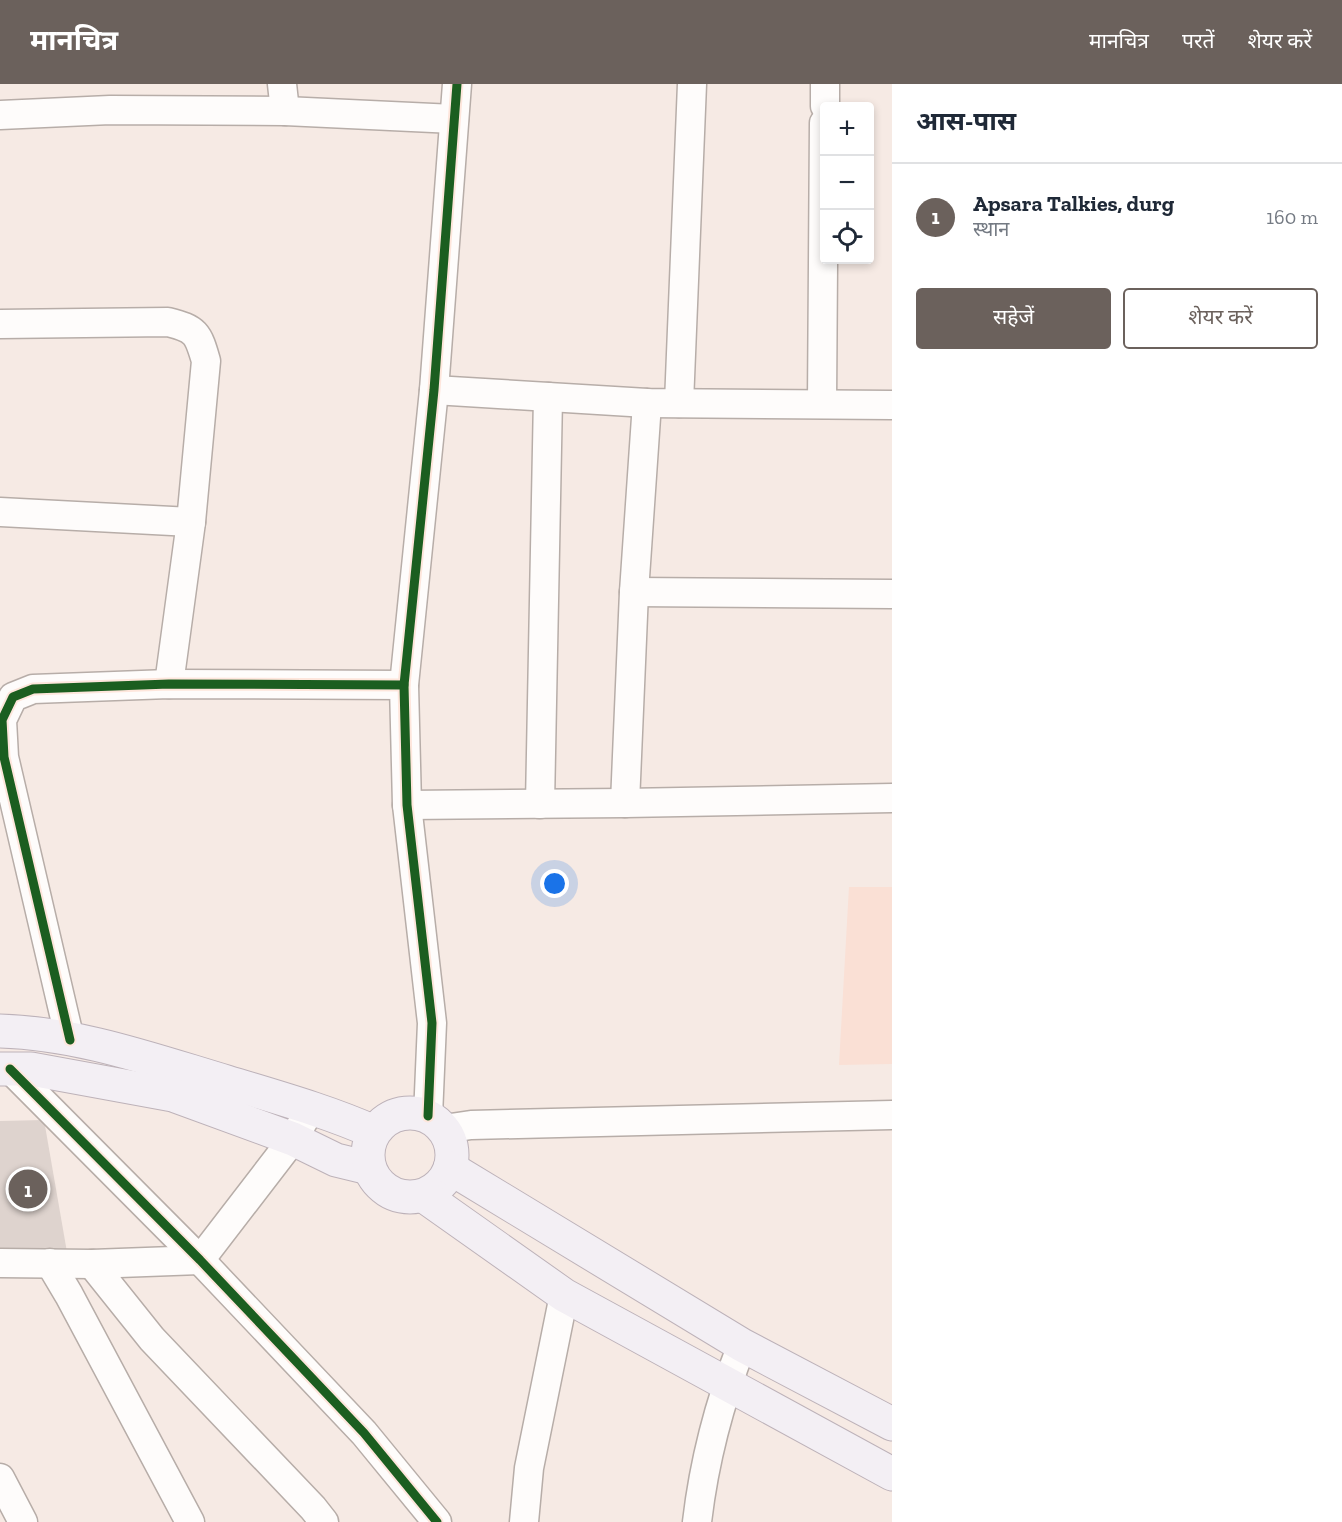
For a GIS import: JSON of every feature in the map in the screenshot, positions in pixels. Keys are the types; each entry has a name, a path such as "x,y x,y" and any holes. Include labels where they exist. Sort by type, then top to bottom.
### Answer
{"main road":[{"path":"0,1031 29,1032 112,1048 311,1108 374,1132"},
{"path":"5,1069 31,1069 173,1095 293,1139 336,1160 369,1168"},
{"path":"408,1112 436,1123 452,1148 450,1168 440,1185 423,1196 411,1198 397,1196 385,1190 369,1168 368,1150 374,1132 389,1118 408,1112"},
{"path":"450,1168 742,1345 892,1424"},
{"path":"423,1196 564,1295 892,1474"}],"street":[{"path":"457,84 434,390 404,685 407,805 432,1023 436,1123 471,1125 892,1115"},
{"path":"678,403 692,84"},
{"path":"825,84 825,102"},
{"path":"0,115 108,97 283,98 454,119"},
{"path":"822,405 825,156"},
{"path":"0,324 168,322 189,327 200,341 206,361 191,522 169,684"},
{"path":"434,390 647,403 892,405"},
{"path":"540,804 548,397"},
{"path":"625,803 634,592 647,403"},
{"path":"0,512 191,522"},
{"path":"634,592 892,594"},
{"path":"70,1040 4,757 2,720 13,697 33,689 169,684 404,685"},
{"path":"407,805 892,798"},
{"path":"5,1069 200,1260 364,1433 437,1522"},
{"path":"200,1260 293,1139 311,1108"},
{"path":"0,1263 92,1264 200,1260"},
{"path":"50,1263 190,1522"},
{"path":"92,1264 152,1339 324,1522"},
{"path":"524,1522 529,1468 564,1295"},
{"path":"697,1522 700,1495 727,1385 742,1345"},
{"path":"0,1478 23,1522"}],"shaded area":[{"path":"849,887 892,887 892,1064 839,1065"}],"building":[{"path":"44,1120 68,1258 0,1259 0,1121"}],"cycle path":[{"path":"428,1116 432,1023 407,805 404,685 434,390 457,84"},
{"path":"70,1040 4,757 2,720 13,697 33,689 169,684 404,685"},
{"path":"10,1069 200,1260 364,1433 437,1522"}],"place":[{"name":"Apsara Talkies, durg","path":"28,1189"}]}
